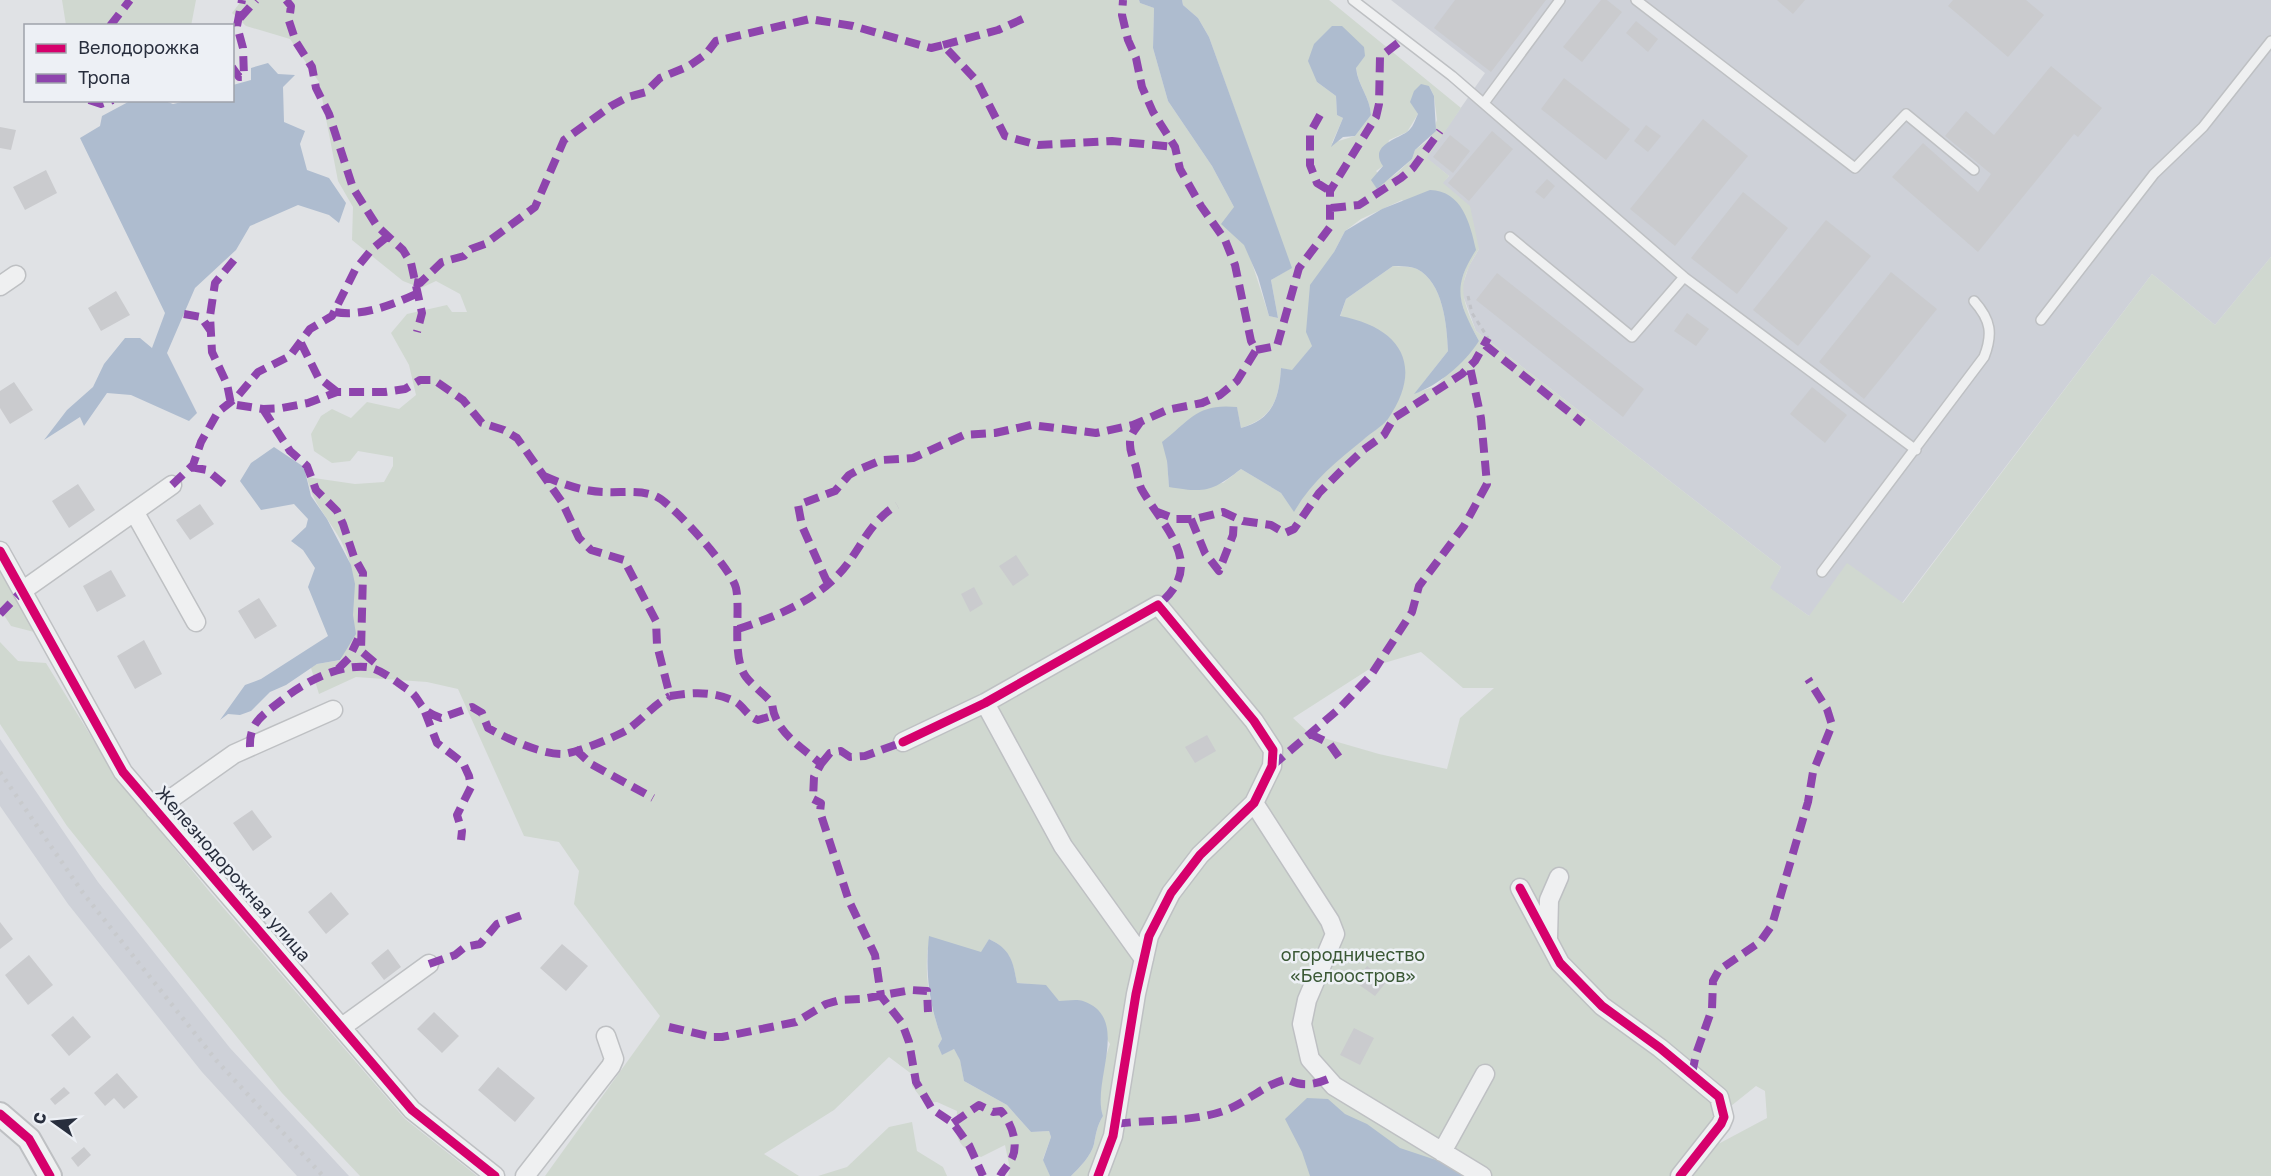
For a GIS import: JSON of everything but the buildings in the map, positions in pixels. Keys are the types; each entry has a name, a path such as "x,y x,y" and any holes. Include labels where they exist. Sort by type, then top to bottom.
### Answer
{"street":[{"path":"0,286 16,275"},
{"path":"22,591 172,485"},
{"path":"135,513 196,622"},
{"name":"Железнодорожная улица","path":"0,551 123,772 412,1110 495,1176"},
{"path":"903,742 985,703 1158,605 1254,721 1273,750 1272,765 1254,802 1200,855 1171,893 1149,936 1113,1136 1098,1176"},
{"path":"985,703 1063,846 1144,959"},
{"path":"155,810 234,754 333,710"},
{"path":"1254,802 1330,921 1335,934 1307,1000 1302,1024 1310,1059 1334,1086 1482,1176"},
{"path":"1548,942 1549,900 1559,877"},
{"path":"1520,888 1560,963 1602,1006 1660,1048 1719,1097 1724,1117 1721,1124 1680,1176"},
{"path":"342,1027 429,964"},
{"path":"525,1176 611,1066 614,1059 606,1036"},
{"path":"1442,1152 1485,1074"},
{"path":"0,1114 29,1139 50,1176"}],"lane":[{"path":"1353,0 1484,103 1684,277 1916,450"},
{"path":"1484,103 1560,0"},
{"path":"1636,0 1855,168 1906,114 1974,170"},
{"path":"2041,320 2154,174 2203,127 2271,41"},
{"path":"1510,237 1632,337 1684,277"},
{"path":"1822,572 1984,357 1990,341 1990,325 1974,301"}],"path":[{"path":"1468,296 1473,314 1488,338"}],"shaded area":[{"path":"1391,0 2271,0 2271,257 2215,325 2152,274 1902,603 1809,616 1769,588 1781,567 1476,331 1461,290 1469,266 1479,249 1442,183 1449,176 1426,158 1485,73"},
{"path":"0,739 98,882 230,1048 349,1176 297,1176 202,1072 68,904 0,806"}],"green space":[{"path":"62,0 196,0 191,24 66,24"},
{"name":"огородничество «Белоостров»","path":"242,0 1139,0 1140,3 1154,8 1153,48 1168,101 1212,166 1234,207 1269,316 1278,318 1271,280 1291,268 1209,37 1198,18 1183,5 1182,0 1329,0 1461,108 1427,158 1449,176 1443,183 1470,206 1479,249 1467,271 1463,289 1476,331 1781,567 1770,588 1809,616 1847,563 1903,603 2152,274 2215,325 2271,257 2271,1176 1071,1176 1090,1153 1103,1116 1100,1090 1110,1044 1082,1001 1059,1001 1030,984 1017,983 1009,957 996,943 989,939 981,953 930,937 927,963 928,988 942,1039 938,1046 942,1054 954,1049 960,1059 964,1081 1007,1105 1031,1132 1049,1131 1051,1137 1043,1159 1050,1176 1008,1176 1010,1169 1005,1145 981,1157 966,1149 958,1140 957,1111 937,1102 925,1103 912,1086 913,1075 889,1057 834,1110 764,1154 799,1176 545,1176 660,1016 574,904 579,871 559,842 524,836 458,689 427,682 356,677 319,694 311,668 317,664 341,660 349,628 353,580 345,549 315,500 307,477 355,484 384,482 393,466 393,457 358,451 350,461 332,463 314,451 311,434 321,416 332,409 351,418 367,402 399,409 416,395 409,365 391,333 407,314 447,305 452,312 467,312 460,294 436,281 421,288 403,281 352,240 353,207 338,181 319,82 290,39 246,26 232,13","holes":["1365,56 1356,67 1371,115 1355,136 1332,143 1343,118 1337,115 1336,96 1317,82","1429,86 1434,96 1437,120 1430,139 1415,150 1412,159 1386,181 1376,171 1383,166 1389,140 1407,132 1418,114 1414,107","1402,200 1467,264 1458,290 1466,317 1479,341 1436,386 1415,393 1448,351 1445,317 1438,294 1426,275 1415,268 1393,266 1346,299 1340,317 1387,421 1324,473 1294,511 1281,493 1241,469 1223,483 1169,487 1167,461 1237,408 1241,428 1252,424 1267,413 1276,398 1281,368 1292,371 1312,346 1334,252 1345,231 1361,219","1421,652 1463,688 1494,688 1460,718 1447,769 1379,754 1310,734 1293,718 1374,666","1756,1086 1765,1091 1767,1118 1707,1150 1731,1106"]},
{"path":"0,566 38,633 11,626 0,609"},
{"path":"0,642 18,661 46,663 116,777 209,891 405,1119 477,1176 360,1176 282,1093 67,826 0,724"},
{"path":"912,1122 917,1151 943,1167 947,1176 818,1176 847,1167 889,1127"}],"water":[{"path":"1139,0 1182,0 1183,5 1198,18 1209,37 1292,268 1271,280 1278,318 1269,316 1258,277 1244,245 1221,224 1234,207 1212,166 1168,101 1153,48 1154,8 1140,3"},
{"path":"1332,26 1342,26 1364,47 1365,56 1356,68 1371,115 1355,136 1343,137 1331,147 1343,118 1337,115 1336,96 1317,82 1308,61 1314,44"},
{"path":"268,63 278,74 295,75 283,87 284,122 305,131 300,144 307,170 329,178 346,203 339,223 329,215 298,205 250,226 236,250 195,288 167,353 197,413 189,421 131,395 107,393 84,426 80,417 44,440 67,410 93,387 104,364 125,338 140,338 152,348 165,313 80,138 100,126 102,116 128,102 173,104 234,102 234,85 251,80 251,68"},
{"path":"1421,84 1429,86 1434,96 1436,131 1415,150 1412,159 1377,189 1371,180 1383,166 1379,153 1385,144 1407,132 1412,126 1418,114 1410,102 1414,91"},
{"path":"1430,190 1450,196 1457,202 1471,229 1476,250 1463,275 1461,286 1463,306 1479,341 1466,358 1442,379 1414,394 1448,351 1445,317 1438,294 1426,275 1414,268 1393,266 1346,299 1340,316 1361,321 1378,329 1391,339 1400,351 1405,366 1405,382 1399,400 1388,419 1325,473 1308,491 1294,512 1281,493 1241,469 1208,489 1192,490 1169,487 1167,461 1162,442 1188,420 1204,410 1224,406 1237,407 1241,428 1260,419 1272,406 1276,398 1281,368 1292,370 1312,346 1306,332 1310,285 1334,252 1345,231 1382,209"},
{"path":"274,447 304,467 311,496 327,519 351,565 355,584 353,615 356,634 340,660 317,664 286,685 270,692 251,711 240,715 228,714 220,720 245,685 261,679 328,636 308,587 315,568 303,550 291,541 306,527 308,519 294,504 261,510 240,481 251,463"},
{"path":"929,936 981,952 989,939 1006,951 1014,968 1017,983 1046,985 1059,1001 1083,1001 1097,1009 1105,1021 1108,1036 1101,1102 1103,1116 1090,1153 1071,1176 1050,1176 1043,1160 1051,1137 1049,1131 1031,1132 1007,1105 964,1081 960,1060 954,1049 942,1055 938,1046 942,1039 929,988"},
{"path":"1307,1098 1328,1099 1345,1114 1367,1124 1400,1148 1448,1164 1467,1176 1310,1176 1302,1152 1285,1119"}],"railway":[{"path":"0,772 83,893 216,1060 323,1176"}],"marked path":[{"path":"112,24 130,0"},
{"path":"234,70 239,77 244,77 243,48 237,26 242,0"},
{"path":"240,18 256,0"},
{"path":"286,0 291,6 289,21 296,42 312,67 316,88 329,114 353,188 377,226 403,250 411,263 422,313 417,332"},
{"path":"828,584 802,526 798,505 835,491 849,475 882,460 913,458 964,435 995,433 1031,425 1096,433 1133,425 1167,410 1202,403 1220,395 1237,381 1256,350 1251,341 1235,265 1225,240 1201,206 1180,169 1175,147 1153,112 1142,87 1136,58 1128,40 1122,15 1123,0"},
{"path":"943,45 998,30 1027,17"},
{"path":"414,282 420,283 442,262 464,256 471,249 485,244 535,207 564,140 611,106 628,97 646,92 660,78 689,66 706,54 716,41 810,19 853,26 931,48 943,45 977,81 1005,136 1038,145 1112,141 1175,147"},
{"path":"1256,350 1277,346 1299,268 1330,227 1330,191 1376,117 1379,104 1380,57 1403,39"},
{"path":"95,102 101,104 107,102"},
{"path":"1320,115 1310,133 1310,165 1317,183 1330,191"},
{"path":"1331,208 1359,205 1401,178 1413,168 1440,131"},
{"path":"172,485 193,465 201,442 218,412 237,397 258,372 290,356 310,329 332,316 355,270 372,249 388,236"},
{"path":"234,260 215,283 210,316 212,352 227,384 231,404 263,409 282,408 308,403 337,392 385,392 405,389 420,380 434,380 463,400 482,423 504,430 517,438 562,502 579,538 591,550 624,560 656,621 657,645 670,696 695,693 712,694 736,702 751,717 758,720 775,715"},
{"path":"335,312 366,311 387,306 416,294"},
{"path":"184,314 201,317 210,330"},
{"path":"1155,511 1175,519 1195,519 1223,512 1243,521 1271,525 1285,533 1294,529 1319,493 1363,450 1384,435 1394,418 1462,374 1475,361 1488,338"},
{"path":"301,343 318,377 337,392"},
{"path":"1485,345 1583,423"},
{"path":"1272,766 1339,709 1371,675 1412,612 1419,586 1464,526 1487,484 1481,418 1470,367"},
{"path":"263,409 290,451 307,466 316,490 337,511 343,524 354,557 363,573 361,651 380,667"},
{"path":"1141,421 1130,440 1140,484 1171,534 1181,562 1180,576 1172,590 1158,605"},
{"path":"191,467 207,470 225,485"},
{"path":"544,476 590,491 640,492 659,498 678,514 702,540 732,579 736,588 741,668 746,677 772,703 783,731 821,764 814,777 813,799 821,803 820,812 849,901 875,955 881,996 902,1023 909,1042 916,1082 932,1109 953,1123 969,1145 983,1176"},
{"path":"738,629 791,608 816,594 846,566 878,520 897,505"},
{"path":"1191,519 1205,553 1219,571 1233,535 1234,519"},
{"path":"0,614 22,591"},
{"path":"338,669 349,658 358,639"},
{"path":"250,747 252,731 263,715 300,687 344,668 367,667 377,670 412,693 423,708 433,715 441,718 472,707 482,713 488,728 523,745 562,754 594,745 627,730 670,696"},
{"path":"1692,1074 1696,1054 1712,1009 1713,981 1719,970 1760,942 1772,925 1808,802 1813,772 1832,725 1827,709 1808,679"},
{"path":"425,712 437,743 463,763 469,776 471,787 457,815 462,831 461,840"},
{"path":"1310,734 1329,743 1341,760"},
{"path":"821,764 830,753 841,751 850,757 865,756 903,742"},
{"path":"575,749 591,764 653,798"},
{"path":"429,964 455,955 465,947 480,944 497,924 522,915"},
{"path":"669,1027 712,1037 722,1037 796,1022 826,1004 840,1000 862,999 911,990 927,991 928,1012"},
{"path":"1116,1124 1199,1117 1234,1107 1270,1085 1287,1079 1307,1084 1328,1079"},
{"path":"953,1123 979,1105 993,1112 1001,1111 1011,1127 1015,1148 1011,1160 1000,1176"}],"cycle path":[{"path":"0,551 123,772 412,1110 495,1176"},
{"path":"903,742 985,703 1158,605 1254,721 1273,750 1272,766 1254,803 1200,855 1171,893 1149,936 1136,994 1113,1136 1098,1176"},
{"path":"1520,888 1560,963 1602,1006 1660,1048 1719,1097 1724,1117 1721,1124 1680,1176"},
{"path":"0,1114 29,1139 50,1176"}]}
